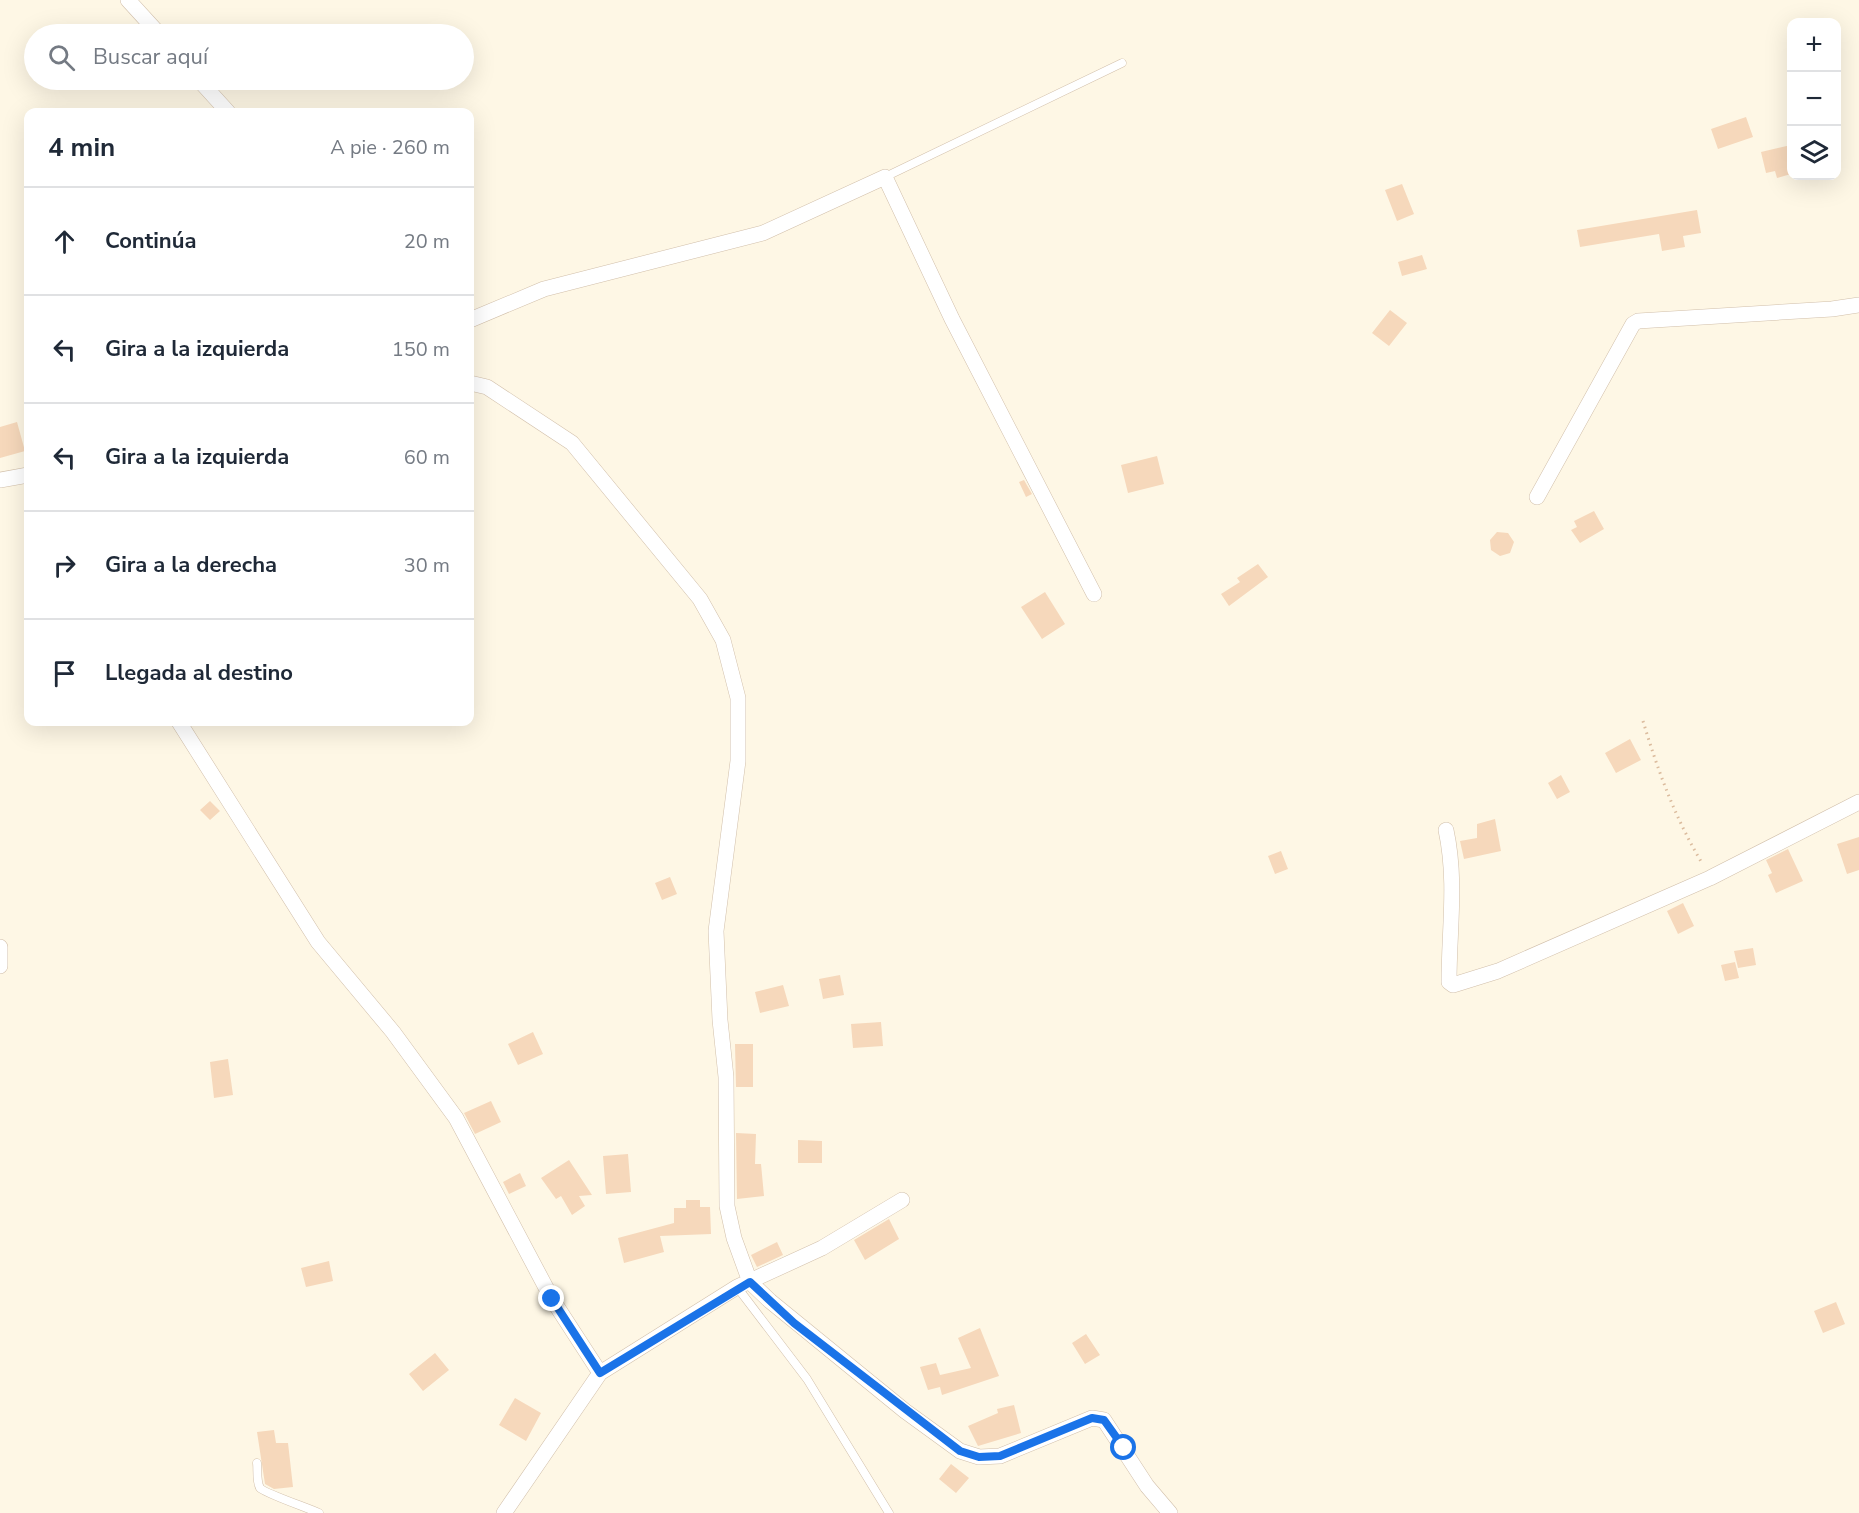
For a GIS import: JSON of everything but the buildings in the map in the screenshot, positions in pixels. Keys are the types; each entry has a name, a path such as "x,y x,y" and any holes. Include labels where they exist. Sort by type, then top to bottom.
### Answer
{"street":[{"path":"128,0 150,24"},
{"path":"208,90 224,108"},
{"path":"474,318 544,289 762,233 885,177 952,319 1094,594"},
{"path":"1537,497 1633,324 1638,321 1832,309 1859,305"},
{"path":"474,384 487,387 572,443 700,599 723,640 738,698 738,761 716,931 720,1020 726,1077 727,1206 743,1285 960,1451 979,1457 1000,1456 1092,1418 1104,1420 1147,1486 1170,1513"},
{"path":"0,480 24,476"},
{"path":"182,726 318,942 393,1032 456,1118 552,1299 600,1373"},
{"path":"1446,830 1452,866 1454,909 1449,932 1449,982 1453,985 1498,970 1710,878 1859,802"},
{"path":"0,947 0,966"},
{"path":"504,1513 600,1373 743,1285 822,1248 902,1200"}],"lane":[{"path":"885,177 1122,63"},
{"path":"743,1285 807,1379 889,1513"},
{"path":"257,1463 258,1484 266,1494 294,1501 319,1513"}],"path":[{"path":"1643,721 1655,763 1679,825 1710,878"}],"route":[{"path":"552,1299 600,1373 737,1287 750,1282 794,1323 960,1451 979,1457 1000,1456 1092,1418 1104,1420 1124,1448"}]}
